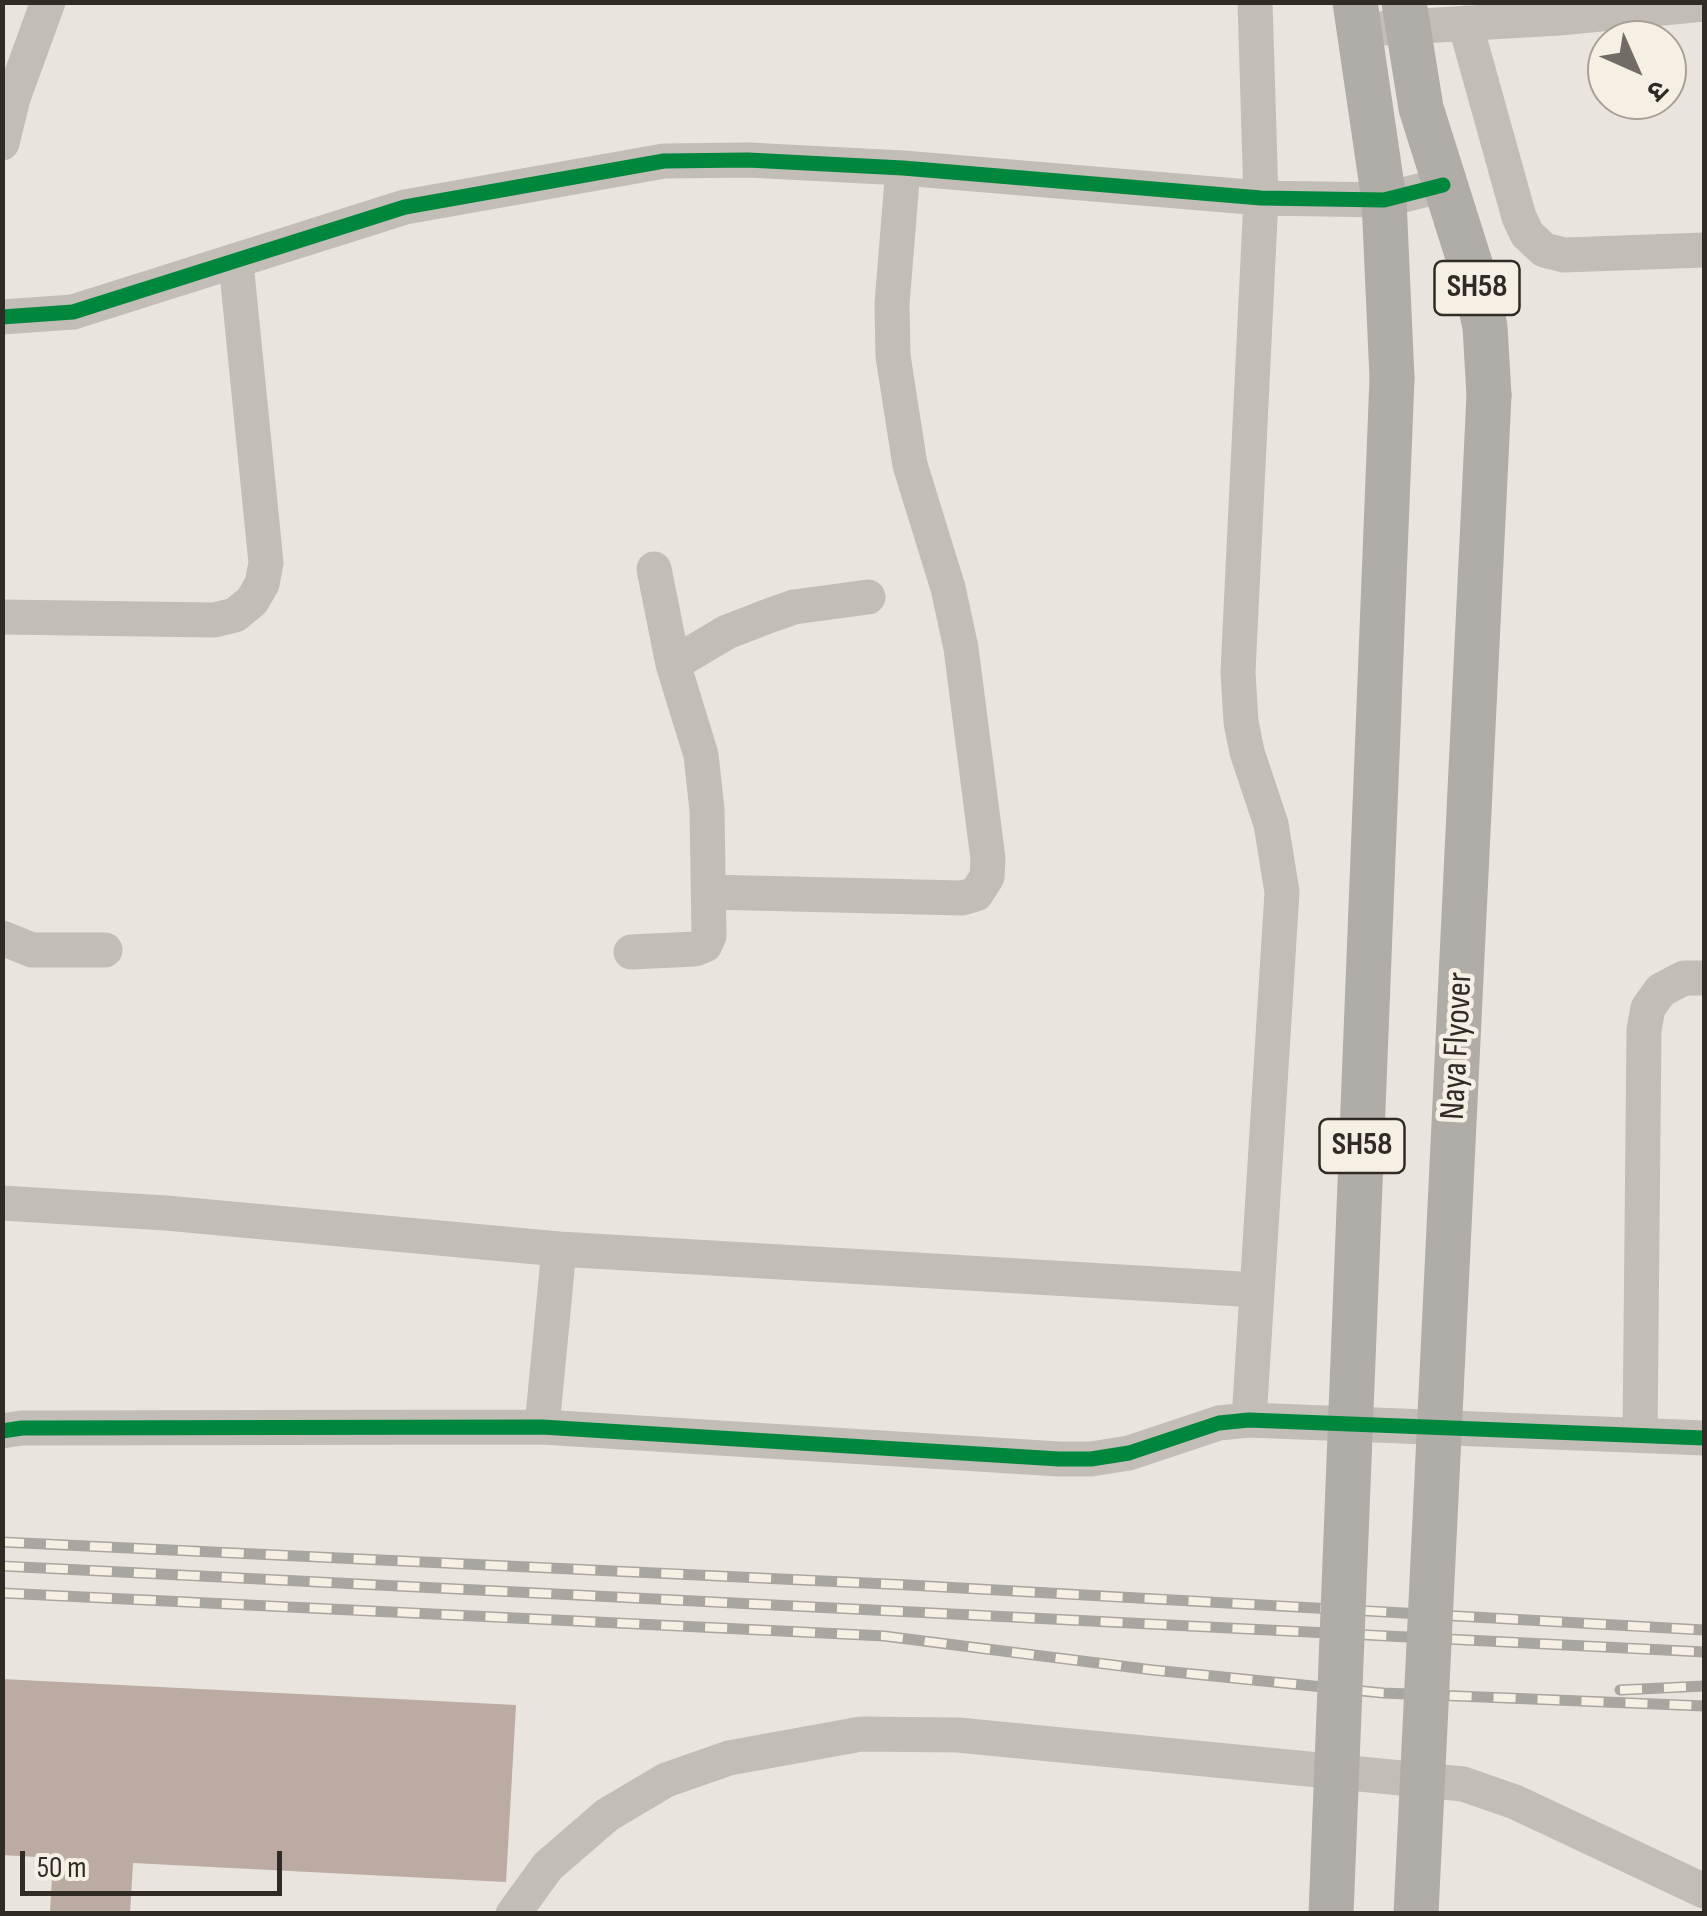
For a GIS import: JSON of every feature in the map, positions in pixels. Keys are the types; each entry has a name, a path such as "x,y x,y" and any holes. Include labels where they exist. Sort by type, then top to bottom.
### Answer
{"main road":[{"name":"SH58","path":"1405,14 1421,108 1444,185"},
{"name":"SH58","path":"1332,1914 1392,378 1384,200 1357,16"},
{"name":"Naya Flyover","path":"1416,1914 1489,395 1485,327 1474,276 1444,185"}],"street":[{"path":"2,142 13,98 48,2"},
{"path":"1249,1420 1282,892 1271,824 1247,752 1238,672 1262,198 1255,2"},
{"path":"1357,16 1405,14 1465,23 1558,10 1704,4"},
{"path":"1465,23 1527,234 1544,250 1564,254 1704,250"},
{"path":"2,317 73,312 405,206 664,160 903,168 1262,198 1384,200 1444,185"},
{"path":"709,892 962,898 976,894 987,877 962,648 943,569 910,465 893,356 892,304 903,168"},
{"path":"2,617 214,620 235,615 252,601 262,584 266,563 236,263"},
{"path":"631,952 695,950 706,945 709,936 707,810 701,756 673,664 654,569"},
{"path":"673,664 727,632 771,614 868,597"},
{"path":"2,938 32,950 105,950"},
{"path":"1640,1434 1644,1030 1648,1008 1662,990 1684,978 1704,978"},
{"path":"2,1203 166,1213 559,1249 1257,1290"},
{"path":"542,1427 559,1249"},
{"path":"2,1431 542,1427 1091,1459 1129,1453 1219,1423 1249,1420 1704,1438"},
{"path":"514,1914 548,1866 607,1815 666,1780 729,1758 862,1734 958,1735 1463,1784 1515,1802 1704,1891"}],"building":[{"path":"2,1679 516,1705 506,1882 133,1863 130,1914 50,1912 53,1858 2,1855"}],"railway":[{"path":"2,1542 908,1585 1704,1630"},
{"path":"2,1566 1704,1652"},
{"path":"2,1593 884,1636 1153,1670 1383,1693 1704,1706"},
{"path":"1620,1690 1704,1686"}],"cycle path":[{"path":"2,317 73,312 405,207 664,161 748,160 903,168 1261,198 1384,200 1443,185"},
{"path":"2,1431 542,1427 1059,1459 1129,1453 1219,1423 1249,1420 1704,1438"}]}
